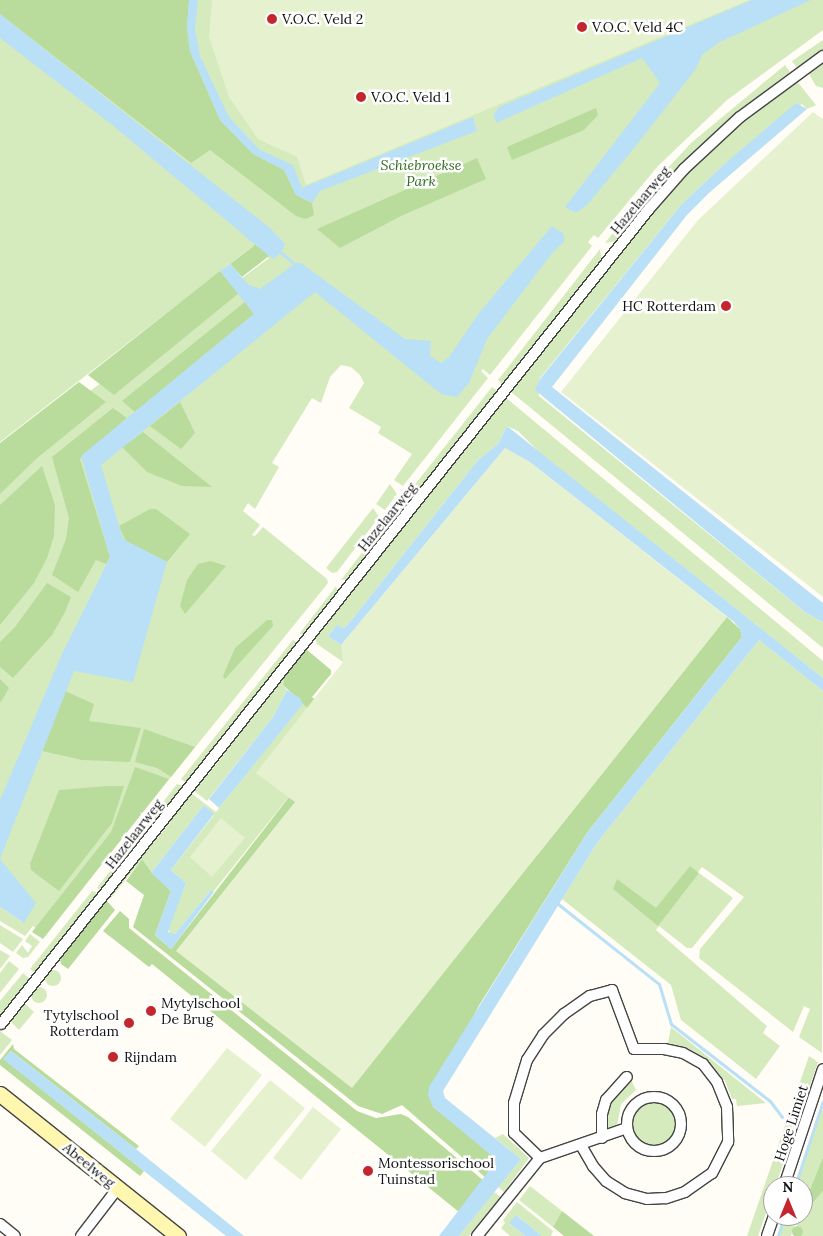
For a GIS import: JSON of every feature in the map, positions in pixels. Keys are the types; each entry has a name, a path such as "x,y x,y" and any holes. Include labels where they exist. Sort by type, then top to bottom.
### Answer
{"street":[{"name":"Hazelaarweg","path":"1,1024 649,209 684,169 740,116 823,56"},
{"path":"540,1158 514,1133 514,1104 527,1060 543,1035 564,1014 590,996 612,990 634,1049 664,1049 683,1054 703,1064 717,1082 727,1107 728,1142 722,1158 712,1173 685,1192 666,1198 647,1199 625,1193 593,1166 581,1145"},
{"name":"Hoge Limiet","path":"787,1176 823,1069"},
{"path":"602,1138 602,1114 606,1100 627,1077"},
{"name":"Abeelweg","path":"0,1094 178,1236"},
{"path":"654,1097 671,1103 680,1117 676,1138 665,1148 656,1150 637,1145 627,1128 629,1113 646,1098 654,1097"},
{"path":"477,1236 540,1158 627,1128"},
{"path":"81,1236 118,1188"},
{"path":"0,1224 15,1236"}],"green space":[{"name":"Schiebroekse Park","path":"0,0 823,0 823,30 727,100 658,166 598,238 594,235 588,242 592,246 490,375 483,369 481,371 488,378 403,486 394,480 412,454 378,433 381,427 349,408 364,383 360,375 351,367 341,365 330,377 321,403 312,398 272,463 279,467 255,509 248,503 243,511 260,525 252,535 255,536 263,527 327,579 328,583 44,934 33,926 25,936 0,921 0,907 24,923 0,901 0,458 269,258 253,246 0,442"},
{"path":"0,0 189,0 187,28 190,51 220,120 253,154 284,170 296,195 312,203 314,215 306,219 296,216 210,150 191,163 0,14"},
{"path":"212,0 749,0 306,185 297,157 258,139 229,97 209,37"},
{"path":"823,40 823,51 797,68 792,61"},
{"path":"823,60 823,88 816,86 809,74"},
{"path":"785,65 790,72 745,107 697,149 618,241 605,243 645,193 691,143"},
{"path":"796,80 816,105 807,109 802,104 722,166 681,205 540,378 538,386 539,396 806,613 823,622 823,648 510,391 667,193 722,137"},
{"path":"596,108 598,115 584,130 512,160 507,147"},
{"name":"HC Rotterdam","path":"813,112 823,119 823,597 561,392 698,220"},
{"path":"477,158 486,179 401,216 340,248 317,229"},
{"path":"256,244 269,256 242,277 230,264"},
{"path":"600,249 602,262 504,386 498,380"},
{"path":"220,271 239,293 114,395 88,375"},
{"path":"246,301 254,314 135,412 122,401"},
{"path":"79,382 106,402 36,459 0,494 0,443"},
{"path":"492,387 499,392 419,492 409,492"},
{"path":"505,397 823,661 823,678 540,453 518,431 507,426 498,444 478,460 350,622 344,628 337,625 328,636 341,645 727,617 478,930 343,662 317,644 315,637"},
{"path":"180,402 195,433 181,449 150,426"},
{"path":"113,408 127,418 80,459 110,557 106,564 96,560 78,592 52,575 66,539 69,518 52,457"},
{"path":"143,432 212,487 182,486 147,472 122,447"},
{"path":"505,448 530,462 727,617 352,1088 176,951 295,802 256,773 343,662 341,645"},
{"path":"42,466 55,505 54,536 47,558 34,583 0,625 0,505"},
{"path":"390,484 397,494 385,510 376,504"},
{"path":"405,497 406,508 400,514 393,514"},
{"path":"373,508 379,517 337,572 332,573 326,568"},
{"path":"150,509 156,509 190,534 167,562 126,542 119,526"},
{"path":"388,519 390,527 349,579 341,580"},
{"path":"211,561 226,566 185,614 180,606 187,580 198,564"},
{"path":"47,583 71,597 52,635 13,678 0,667 0,642 15,627"},
{"path":"336,586 338,594 304,637 300,633"},
{"path":"727,617 740,629 742,637 587,833 478,1007 433,1107 496,1157 497,1164 486,1178 402,1105 382,1114 358,1106 133,927 144,895 126,881 142,859 152,873 171,891 155,935 171,949 338,734 265,1018 313,1056 539,853"},
{"path":"267,620 272,620 273,626 225,679 223,676 235,648"},
{"path":"293,640 298,643 186,783 181,779"},
{"path":"759,640 823,691 822,1053 799,1037 810,1009 804,1006 793,1032 699,958 700,949 744,897 702,867 692,880 699,873 733,898 692,948 687,948 659,926 656,930 767,1026 763,1033 780,1046 756,1079 681,1020 671,985 562,899 597,843"},
{"path":"306,649 331,670 331,674 312,697 325,708 317,717 283,685 285,674"},
{"path":"285,674 283,685 287,690 273,717 207,801 193,790 206,774 208,775"},
{"path":"0,679 9,688 1,702 0,701"},
{"path":"65,691 94,704 89,721 141,728 130,762 82,760 42,751"},
{"path":"302,701 339,734 213,892 211,890 175,934 171,935 168,929 186,883 171,870 214,815 204,805 151,873 142,859 111,898 108,896 170,823 168,822 191,793 216,812 302,704"},
{"path":"144,729 195,747 171,777 157,768 135,762"},
{"path":"135,767 169,779 43,939 32,932 111,832"},
{"path":"177,784 184,786 101,890 97,888"},
{"path":"124,786 112,823 59,891 31,870 30,864 59,790"},
{"path":"221,818 245,838 212,877 190,857"},
{"path":"690,866 699,873 658,926 613,889 617,879 656,908"},
{"path":"92,891 98,893 35,973 30,969"},
{"path":"106,900 115,910 68,969 61,964 60,958"},
{"path":"120,911 129,919 129,928 357,1111 376,1118 401,1114 408,1117 484,1181 459,1212 152,964 149,967 103,931"},
{"path":"0,925 23,939 13,952 0,943"},
{"path":"30,934 40,942 28,957 23,958 16,953 22,945 28,953 32,946 25,941"},
{"path":"0,950 10,956 0,969"},
{"path":"9,961 19,969 0,993 0,973"},
{"path":"53,970 59,972 61,978 59,984 53,986 47,984 45,978 47,972"},
{"path":"23,973 30,979 0,1017 0,1001"},
{"path":"36,987 42,987 47,992 45,1001 36,1003 31,998 31,992"},
{"path":"24,1003 34,1012 19,1030 10,1021"},
{"path":"671,1027 766,1103 737,1106 736,1099 732,1099 725,1081 714,1068 684,1048 668,1043"},
{"path":"0,1031 12,1040 0,1055"},
{"path":"13,1044 14,1049 139,1146 136,1149 11,1051 4,1059 144,1171 140,1176 0,1065 0,1060"},
{"path":"227,1048 262,1075 205,1147 170,1119"},
{"path":"809,1056 818,1062 779,1176 768,1176"},
{"path":"270,1080 305,1108 246,1180 211,1151"},
{"path":"631,1080 636,1090 621,1104 617,1126 606,1130 608,1105 616,1092"},
{"path":"658,1101 670,1107 675,1114 675,1132 670,1139 663,1144 650,1145 642,1142 635,1135 632,1119 635,1111 642,1104"},
{"path":"313,1107 341,1129 301,1180 273,1158"},
{"path":"820,1109 823,1110 823,1157 813,1182 813,1176 797,1176"},
{"path":"503,1134 529,1158 504,1192 498,1187 521,1159 495,1138"},
{"path":"823,1157 823,1191 813,1203 813,1182"},
{"path":"530,1186 562,1211 553,1227 519,1200"},
{"path":"763,1190 763,1222 758,1236 747,1236"},
{"path":"823,1191 823,1236 800,1236 803,1229 798,1226 813,1226 813,1204"},
{"path":"494,1192 501,1197 469,1236 459,1236"},
{"path":"517,1202 553,1231 551,1236 542,1236 516,1215 510,1224 525,1236 510,1236 501,1228 505,1223 503,1220"},
{"path":"562,1211 594,1236 564,1236 553,1227"},
{"path":"780,1226 794,1226 791,1236 777,1236"},
{"path":"795,1226 799,1226 802,1229 801,1235 797,1237 791,1231"}],"water":[{"path":"189,0 198,0 195,28 200,56 229,117 260,150 293,165 302,188 473,117 477,131 320,191 312,203 296,195 284,170 253,154 220,120 190,51 187,28"},
{"path":"752,0 811,0 720,42 702,55 696,69 635,147 587,205 576,213 565,207 660,83 642,58 496,123 494,114 499,107"},
{"path":"0,14 270,228 285,244 282,251 274,259 269,256 111,124 0,38"},
{"path":"796,103 807,109 709,193 687,215 552,387 823,603 823,622 806,613 535,390 540,379 681,205 722,166"},
{"path":"552,226 564,234 564,242 553,252 487,339 469,383 457,397 441,394 315,292 101,465 123,539 167,562 133,682 74,671 0,859 0,800 61,656 110,557 81,456 254,314 220,271 230,264 249,285 260,289 296,263 301,263 405,339 431,341 430,356 441,363 449,357 479,313"},
{"path":"507,426 823,678 823,691 759,640 597,843 443,1091 445,1098 521,1159 459,1236 439,1236 497,1160 433,1107 428,1095 429,1087 587,833 742,637 740,629 734,622 530,462 505,448 341,645 328,636 337,625 344,628 350,622 478,460 498,444"},
{"path":"287,690 300,698 303,704 219,808 209,799 273,717"},
{"path":"204,805 214,814 171,870 186,883 168,932 175,934 211,890 214,892 171,949 155,935 171,891 151,873"},
{"path":"0,859 36,903 24,923 0,907"},
{"path":"11,1051 244,1236 226,1236 3,1059"},
{"path":"516,1215 542,1236 525,1236 509,1223"}],"waterway":[{"path":"278,250 296,265"},
{"path":"558,904 659,984 671,1024 770,1101 782,1117"},
{"path":"798,1176 823,1101"},
{"path":"778,1236 782,1226"}],"place":[{"name":"V.O.C. Veld 2","path":"272,19"},
{"name":"V.O.C. Veld 4C","path":"582,27"},
{"name":"V.O.C. Veld 1","path":"361,97"},
{"name":"HC Rotterdam","path":"726,306"},
{"name":"Mytylschool De Brug","path":"151,1011"},
{"name":"Tytylschool Rotterdam","path":"129,1023"},
{"name":"Rijndam","path":"113,1057"},
{"name":"Montessorischool Tuinstad","path":"368,1171"}]}
